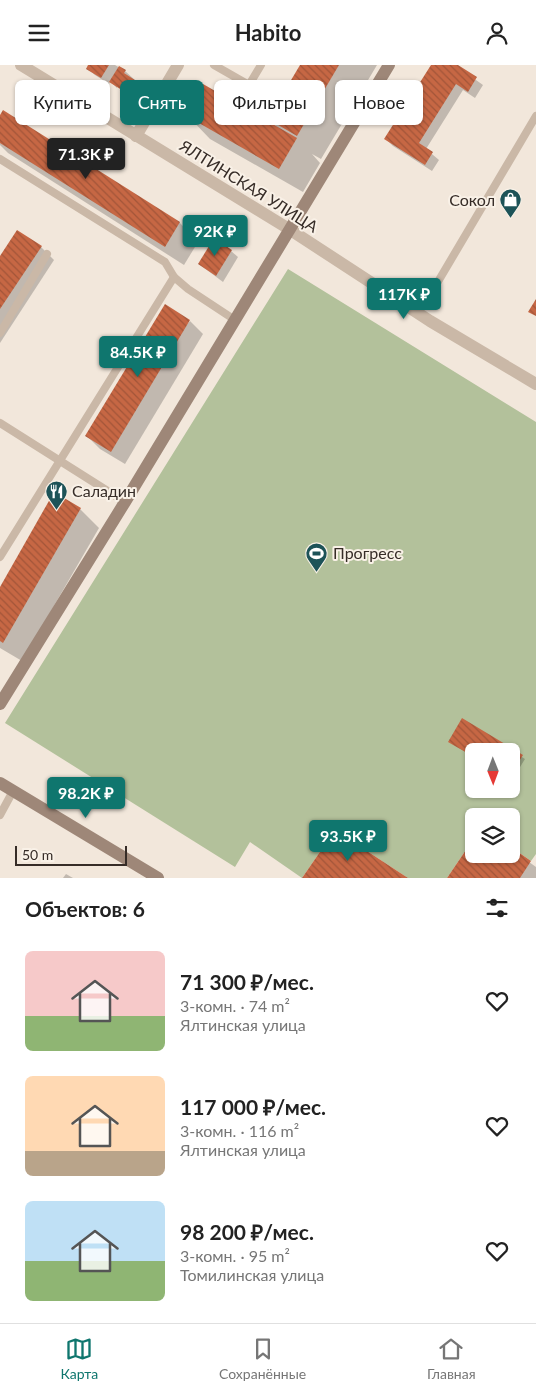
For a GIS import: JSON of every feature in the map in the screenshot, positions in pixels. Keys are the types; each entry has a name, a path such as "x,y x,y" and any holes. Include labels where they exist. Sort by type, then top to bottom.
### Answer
{"street":[{"name":"ЯЛТИНСКАЯ УЛИЦА","path":"20,65 289,229 430,321 536,384"},
{"path":"136,136 178,65"},
{"path":"0,703 125,502 389,65"},
{"path":"0,783 158,878"}],"lane":[{"path":"214,65 249,85 261,65"},
{"path":"436,285 536,116"},
{"path":"0,159 165,263 174,277 188,289 235,320"},
{"path":"0,333 47,253"},
{"path":"0,557 174,277"},
{"path":"0,423 125,502"},
{"path":"0,815 13,791"}],"green space":[{"name":"Прогресс","path":"288,269 536,422 536,854 531,861 520,853 520,808 465,808 465,851 447,878 408,878 335,830 302,878 250,842 235,867 5,723"}],"building":[{"path":"88,65 109,65 101,78 86,69"},
{"path":"300,65 339,65 325,89 325,80 291,80"},
{"path":"431,65 458,65 477,77 468,92 456,84 419,143 433,152 425,165 384,139 393,125 423,125 423,80 421,80"},
{"path":"119,66 126,70 124,73 135,80 120,80 120,89 110,83"},
{"path":"204,85 214,90 214,125 274,125 297,138 279,169 202,125 204,125"},
{"path":"3,110 15,118 15,125 27,125 180,222 165,247 0,143 0,115"},
{"path":"278,125 304,125 297,136"},
{"path":"17,230 42,246 0,309 0,256"},
{"path":"214,238 232,250 216,276 198,264"},
{"path":"536,299 536,316 528,312"},
{"path":"165,304 190,320 111,452 85,436"},
{"path":"54,492 81,508 3,643 0,641 0,587"},
{"path":"462,718 503,743 465,743 465,752 448,742"},
{"path":"335,830 408,878 302,878"},
{"path":"465,851 465,863 520,863 520,853 531,861 520,878 447,878"}],"place":[{"name":"Сокол","path":"511,219"},
{"name":"Саладин","path":"56,510"},
{"name":"Прогресс","path":"317,572"}]}
